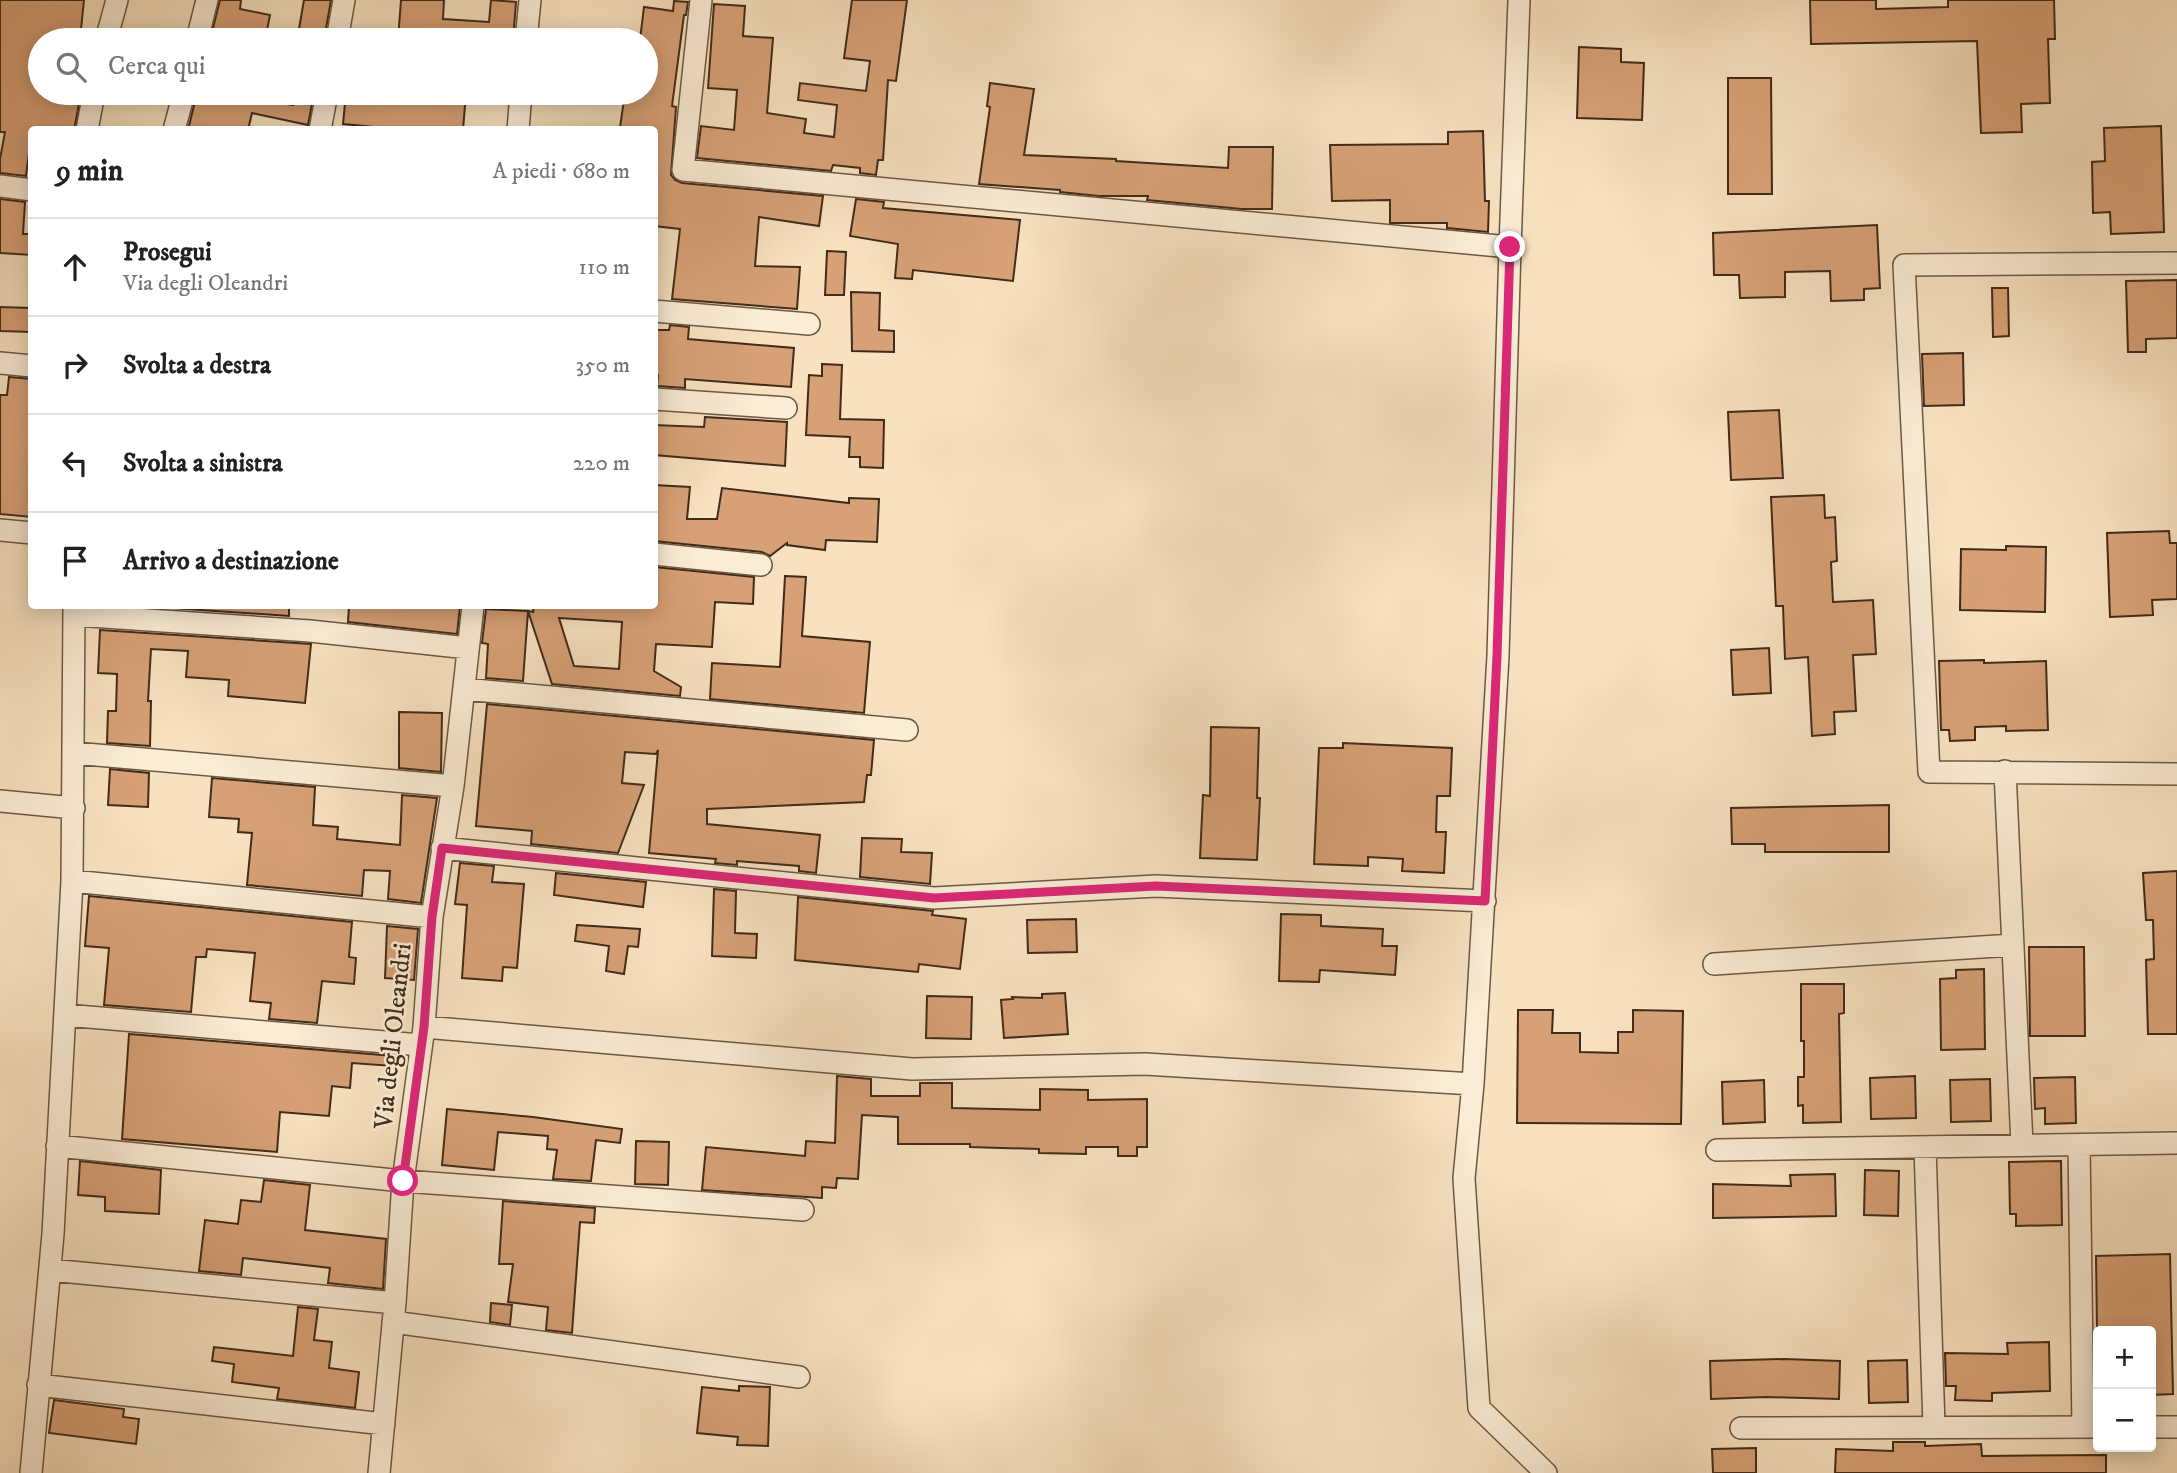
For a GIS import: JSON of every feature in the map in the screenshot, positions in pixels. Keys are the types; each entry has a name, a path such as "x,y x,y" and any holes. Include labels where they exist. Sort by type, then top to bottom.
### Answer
{"street":[{"path":"109,28 117,0"},
{"path":"200,28 207,0"},
{"path":"339,28 344,0"},
{"path":"527,28 530,0"},
{"path":"701,0 683,170 1510,247"},
{"path":"1519,0 1498,642 1485,901 1464,1178 1479,1408 1546,1473"},
{"path":"88,126 92,105"},
{"path":"175,126 181,105"},
{"path":"321,126 325,105"},
{"path":"519,126 520,105"},
{"path":"0,186 28,190"},
{"path":"2177,263 1904,265 1929,772 2177,774"},
{"path":"658,311 809,324"},
{"path":"0,362 28,366"},
{"path":"658,398 786,408"},
{"path":"0,530 28,533"},
{"path":"658,554 761,565"},
{"name":"Via degli Oleandri","path":"379,1473 403,1181 423,1036 432,917 453,786 473,609"},
{"path":"32,1473 50,1270 72,881 75,610 468,648"},
{"path":"464,690 907,730"},
{"path":"74,753 453,786"},
{"path":"2005,771 2022,1145"},
{"path":"0,801 74,808"},
{"path":"442,848 934,898 1156,886 1485,901"},
{"path":"72,881 432,917"},
{"path":"1714,964 2013,945"},
{"path":"65,1015 912,1069 1145,1063 1473,1084"},
{"path":"1717,1150 2177,1143"},
{"path":"1741,1428 2091,1427 2079,1145"},
{"path":"57,1146 403,1181 803,1209"},
{"path":"1925,1147 1934,1427"},
{"path":"50,1270 394,1312 799,1377"},
{"path":"38,1385 384,1424"},
{"path":"2156,1427 2177,1427"}],"building":[{"path":"0,0 84,0 81,28 28,28 28,105 79,105 75,126 28,126 26,176 0,173 5,132 0,132"},
{"path":"220,0 241,0 240,9 270,15 267,28 213,28"},
{"path":"304,0 331,0 326,28 299,28"},
{"path":"401,0 444,0 443,19 489,22 491,0 516,2 514,28 399,28"},
{"path":"852,0 907,0 896,81 888,80 883,160 878,160 876,175 860,173 860,168 833,165 831,171 697,158 701,126 734,130 737,90 708,88 714,4 745,6 743,36 773,38 767,113 806,119 804,133 834,137 837,105 798,100 800,83 866,91 870,61 844,58"},
{"path":"1810,0 1876,0 1876,9 1948,7 1948,0 2054,0 2055,39 2048,39 2050,103 2021,104 2022,132 1981,133 1977,41 1811,44"},
{"path":"674,1 688,2 672,106 676,107 671,175 675,180 682,183 823,196 819,226 759,217 755,266 800,267 797,309 672,299 680,229 658,226 658,126 620,126 623,105 658,105 658,28 641,28 644,7 673,11"},
{"path":"1579,47 1621,49 1621,62 1644,63 1642,120 1577,118"},
{"path":"1728,78 1771,78 1772,194 1728,194"},
{"path":"990,83 1034,89 1024,155 1228,168 1229,147 1273,147 1272,209 1242,209 1147,200 1148,196 1099,196 979,184 990,107 987,106"},
{"path":"194,105 312,105 308,125 252,113 249,126 189,126"},
{"path":"345,105 465,105 463,126 343,124"},
{"path":"2161,126 2164,232 2111,234 2110,212 2093,213 2092,162 2105,161 2104,128"},
{"path":"1483,131 1485,201 1489,201 1488,232 1447,228 1447,223 1390,223 1390,200 1332,201 1330,145 1448,144 1448,132"},
{"path":"0,199 25,202 23,234 28,234 28,255 0,253"},
{"path":"856,199 884,202 883,208 1020,220 1013,281 913,270 912,279 895,278 898,244 850,236"},
{"path":"1877,225 1880,288 1864,289 1864,300 1831,301 1830,271 1785,272 1785,297 1740,298 1739,275 1714,275 1713,233"},
{"path":"827,251 846,252 844,295 825,295"},
{"path":"2177,280 2177,338 2146,339 2146,352 2128,352 2126,281"},
{"path":"1992,288 2008,288 2009,336 1993,337"},
{"path":"851,292 880,293 879,330 894,331 894,352 852,351"},
{"path":"0,307 28,308 28,332 0,331"},
{"path":"670,325 689,327 688,339 794,348 791,387 685,379 685,388 658,386 658,330 669,330"},
{"path":"1963,353 1964,405 1924,406 1922,354"},
{"path":"822,364 842,365 840,419 884,420 883,468 860,467 860,457 849,457 850,437 806,435 809,375 822,376"},
{"path":"9,377 28,379 28,517 0,514 0,395 7,395"},
{"path":"1779,410 1783,478 1731,480 1728,412"},
{"path":"705,417 787,422 785,466 658,455 658,425 704,427"},
{"path":"658,485 690,487 687,519 717,519 722,488 849,503 849,498 879,499 877,542 826,540 825,550 787,543 770,556 762,552 658,541"},
{"path":"1824,495 1825,518 1835,517 1837,561 1831,562 1833,602 1873,600 1876,654 1853,655 1856,711 1834,712 1835,734 1812,736 1808,657 1785,659 1783,606 1776,606 1771,497"},
{"path":"2169,531 2170,543 2177,543 2177,599 2152,600 2153,615 2110,617 2107,533"},
{"path":"2006,546 2046,547 2045,612 1960,610 1961,549 2006,550"},
{"path":"658,567 754,577 753,604 715,602 712,647 656,644 654,671 681,687 680,696 552,684 528,611 533,612 534,609 658,609","holes":["559,618 622,622 619,669 574,666"]},
{"path":"785,576 806,577 802,636 870,642 864,713 710,699 712,663 780,667"},
{"path":"186,609 289,609 289,616"},
{"path":"349,609 460,609 457,634 348,622"},
{"path":"486,609 528,611 523,681 486,678 488,644 482,643"},
{"path":"100,630 311,644 305,703 228,696 229,680 186,677 188,651 151,649 148,701 151,701 150,746 107,743 108,711 116,711 117,674 98,673"},
{"path":"1769,648 1771,693 1733,695 1731,650"},
{"path":"1984,660 1984,663 2046,661 2048,730 2006,731 2006,726 1975,727 1975,740 1950,741 1949,730 1941,730 1939,661"},
{"path":"487,704 874,740 871,775 867,775 864,802 707,809 707,824 820,835 816,873 799,871 799,866 737,861 737,865 715,863 716,859 649,853 658,750 656,754 625,752 622,783 644,785 618,853 531,844 532,831 476,826"},
{"path":"399,712 442,713 441,772 399,768"},
{"path":"1211,727 1259,728 1257,860 1200,858 1203,795 1210,796"},
{"path":"1343,743 1452,748 1450,796 1437,796 1436,832 1446,832 1444,873 1402,871 1403,859 1368,857 1368,866 1314,864 1319,748 1343,748"},
{"path":"110,769 149,773 148,807 108,805"},
{"path":"212,778 315,787 313,825 338,827 337,839 400,845 402,795 437,798 421,903 388,899 390,871 364,870 362,896 247,885 252,833 238,832 239,819 209,817"},
{"path":"1889,805 1889,852 1765,852 1765,844 1732,844 1731,808"},
{"path":"862,838 902,839 901,852 932,853 930,884 860,877"},
{"path":"460,863 494,866 492,882 524,884 517,968 503,967 502,981 462,978 467,905 455,904"},
{"path":"2177,871 2177,1034 2148,1034 2146,960 2154,959 2153,920 2146,920 2143,873"},
{"path":"556,873 646,882 643,907 554,895"},
{"path":"714,889 736,891 735,933 757,934 756,958 712,956"},
{"path":"89,896 352,922 349,957 356,958 354,984 322,981 317,1023 269,1019 271,1003 250,1001 255,953 207,949 206,957 196,957 191,1012 104,1005 109,948 85,946"},
{"path":"798,897 933,911 932,915 966,919 960,969 919,964 918,972 795,960"},
{"path":"1281,914 1321,915 1321,926 1383,929 1382,946 1397,946 1395,975 1320,970 1319,982 1279,981"},
{"path":"1076,919 1077,952 1028,953 1027,920"},
{"path":"577,925 640,929 638,947 628,946 624,974 606,971 609,946 575,941"},
{"path":"387,926 418,929 414,980 385,978"},
{"path":"2029,947 2084,947 2085,1036 2030,1036"},
{"path":"1984,969 1985,1049 1941,1050 1940,979 1956,978 1956,970"},
{"path":"1801,984 1844,984 1844,1013 1839,1014 1841,1122 1803,1123 1803,1105 1798,1106 1798,1077 1804,1077"},
{"path":"1065,993 1068,1034 1004,1038 1001,1000 1013,999 1012,997 1042,998 1042,994"},
{"path":"927,996 972,997 971,1039 926,1038"},
{"path":"1518,1010 1553,1010 1552,1033 1580,1033 1580,1052 1618,1053 1618,1032 1633,1032 1633,1010 1683,1011 1681,1124 1517,1123"},
{"path":"129,1034 394,1056 393,1066 352,1063 350,1088 332,1086 329,1116 280,1112 277,1152 122,1139"},
{"path":"837,1076 871,1079 871,1096 920,1096 920,1083 952,1083 952,1108 1040,1110 1040,1089 1088,1090 1088,1100 1147,1099 1147,1147 1137,1147 1137,1156 1118,1156 1118,1147 1086,1147 1086,1154 1039,1153 1039,1149 970,1147 970,1144 898,1144 898,1117 862,1115 858,1179 837,1178 836,1188 822,1187 822,1198 702,1190 706,1147 805,1156 806,1141 835,1143"},
{"path":"1915,1076 1916,1118 1871,1119 1870,1078"},
{"path":"2075,1077 2076,1123 2045,1124 2045,1108 2035,1109 2034,1078"},
{"path":"1990,1079 1991,1121 1951,1122 1950,1080"},
{"path":"1764,1080 1765,1122 1723,1124 1722,1082"},
{"path":"447,1109 622,1129 620,1143 596,1140 591,1181 553,1179 557,1150 547,1149 548,1136 498,1132 494,1170 442,1165"},
{"path":"636,1141 669,1142 668,1185 635,1184"},
{"path":"80,1161 161,1170 159,1214 105,1211 105,1197 78,1195"},
{"path":"2061,1161 2062,1225 2016,1226 2016,1214 2010,1214 2009,1162"},
{"path":"1865,1170 1899,1171 1898,1216 1864,1215"},
{"path":"1835,1174 1836,1216 1713,1218 1713,1184 1791,1186 1790,1175"},
{"path":"264,1180 310,1185 305,1230 386,1239 383,1289 328,1283 330,1268 243,1258 241,1275 199,1271 205,1220 238,1224 241,1200 261,1202"},
{"path":"503,1201 595,1208 594,1223 580,1222 572,1333 546,1330 548,1307 508,1302 513,1264 499,1264"},
{"path":"2170,1254 2173,1394 2156,1395 2156,1326 2097,1326 2096,1256"},
{"path":"491,1303 512,1305 510,1325 490,1322"},
{"path":"298,1307 318,1309 314,1340 332,1342 329,1368 359,1372 355,1408 277,1399 279,1388 232,1382 234,1364 212,1361 214,1347 293,1356"},
{"path":"2049,1342 2050,1391 1992,1393 1992,1401 1955,1400 1956,1386 1946,1386 1945,1353 2008,1354 2007,1343"},
{"path":"1907,1360 1908,1402 1869,1403 1868,1361"},
{"path":"1710,1361 1840,1361 1839,1399 1711,1399"},
{"path":"739,1386 770,1387 768,1446 737,1445 738,1437 697,1433 702,1387 739,1391"},
{"path":"54,1400 124,1409 123,1417 139,1419 136,1444 49,1433"},
{"path":"1893,1442 1925,1442 1925,1446 1981,1444 1982,1456 2106,1455 2106,1473 1835,1473 1836,1449 1893,1451"},
{"path":"1756,1448 1756,1473 1713,1473 1712,1449"}],"route":[{"path":"403,1181 424,1027 432,917 442,848 934,898 1156,886 1485,901 1497,656 1510,247"}]}
